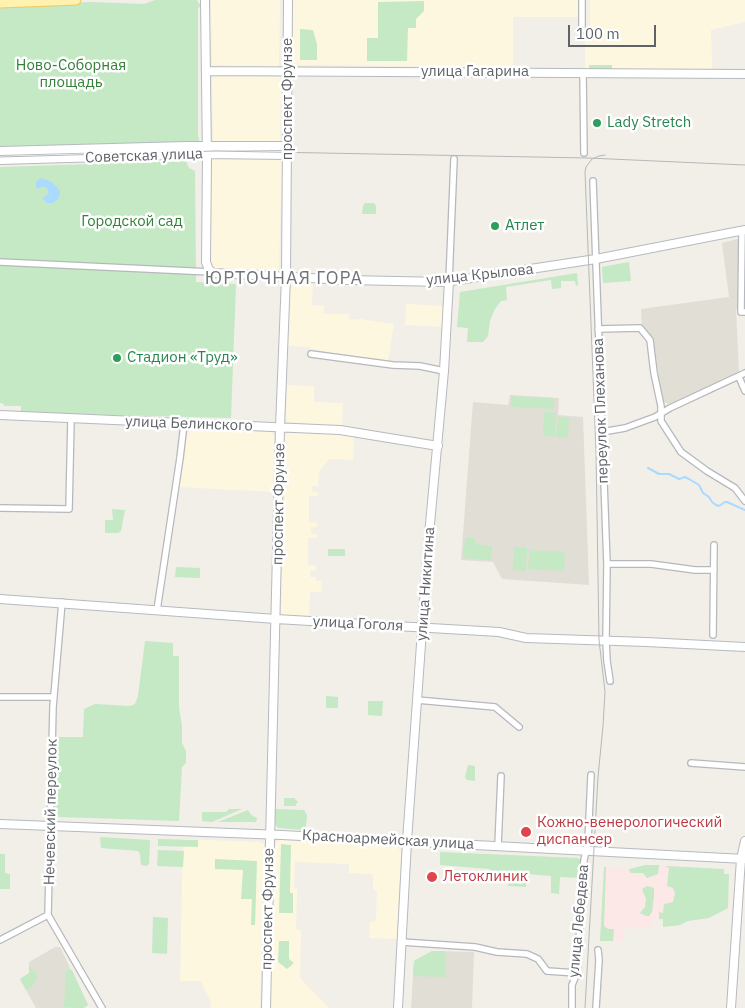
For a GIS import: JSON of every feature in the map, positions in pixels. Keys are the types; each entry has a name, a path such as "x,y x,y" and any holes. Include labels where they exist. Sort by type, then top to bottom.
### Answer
{"main road":[{"path":"3,2 76,0"}],"street":[{"path":"0,262 211,272 206,262 205,0"},
{"name":"проспект Фрунзе","path":"266,1008 280,427 286,277 288,0"},
{"path":"582,0 582,30"},
{"name":"улица Гагарина","path":"206,71 745,74"},
{"path":"583,73 584,153"},
{"name":"Советская улица","path":"0,160 288,146"},
{"name":"Советская улица","path":"0,151 206,150 288,155"},
{"name":"улица Никитина","path":"398,1008 407,841 429,531 444,372 454,160"},
{"name":"переулок Плеханова","path":"593,181 607,564 606,640"},
{"path":"743,230 741,312 745,312"},
{"name":"улица Крылова","path":"211,272 354,280 449,281 596,259 743,230"},
{"path":"598,329 640,328 650,340 661,406 661,421 681,452 735,488 745,501"},
{"path":"311,354 394,365 420,366 444,372"},
{"path":"602,432 625,428 661,414 670,408 742,375 745,391"},
{"name":"улица Белинского","path":"0,415 340,430 438,446"},
{"path":"0,508 68,509 71,419"},
{"path":"157,610 184,424"},
{"path":"713,635 714,545"},
{"path":"607,564 651,564 695,570 714,570"},
{"name":"улица Гоголя","path":"0,599 276,619 499,632 526,638 745,647"},
{"name":"Нечевский переулок","path":"48,915 54,697 62,602"},
{"path":"606,640 610,681"},
{"path":"0,698 54,697"},
{"path":"417,700 494,706 519,727"},
{"path":"691,763 745,767"},
{"name":"улица Лебедева","path":"572,1008 572,985 577,973 591,775"},
{"path":"498,846 501,776"},
{"name":"Красноармейская улица","path":"0,824 270,834 743,859"},
{"path":"731,1008 745,841"},
{"path":"0,940 48,915 102,1008"},
{"path":"402,942 475,947 497,952 528,954 534,956 547,971 577,973"},
{"name":"улица Лебедева","path":"596,1008 598,950"}],"shaded area":[{"path":"211,0 280,0 279,67 212,65"},
{"path":"293,0 578,0 579,17 513,17 513,67 296,65 293,62"},
{"path":"590,0 745,0 745,22 711,30 712,69 589,69 585,67 585,34 590,31"},
{"path":"214,75 280,77 280,143 213,143 212,81"},
{"path":"211,157 282,158 279,269 215,268 211,265"},
{"path":"745,237 745,309 736,309 739,373 671,405 662,401 654,341 642,325 641,309 729,297 722,243"},
{"path":"292,283 313,283 312,305 324,306 324,314 349,314 349,320 361,319 394,324 388,362 309,347 288,346 290,287"},
{"path":"406,304 445,306 444,327 405,325"},
{"path":"287,385 314,386 314,402 343,403 342,427 288,422 286,419"},
{"path":"510,395 559,398 558,415 583,417 589,585 502,579 493,562 461,560 473,402 508,405"},
{"path":"191,429 272,432 274,435 273,492 179,487 187,435"},
{"path":"288,432 354,435 353,460 330,459 319,471 318,486 312,486 312,492 318,492 318,496 309,496 309,522 317,523 317,527 311,527 311,534 317,534 317,538 308,538 308,565 316,566 316,571 310,571 310,577 316,577 316,581 322,581 321,592 310,592 309,618 281,615 285,436"},
{"path":"183,839 260,842 264,844 260,1008 211,1008 211,1003 201,981 180,981"},
{"path":"280,840 397,847 401,851 397,939 369,938 370,922 376,921 377,891 373,890 373,874 349,873 349,864 295,862 294,888 297,889 296,930 301,930 300,978 329,1008 270,1008 275,845"},
{"path":"645,865 724,869 724,874 729,874 728,908 709,918 688,921 680,925 663,927 663,919 656,919 651,921 651,927 624,929 624,941 600,941 604,867 632,869"},
{"path":"55,947 60,947 88,1005 83,1008 36,1008 20,979 29,973 29,962"},
{"path":"432,951 474,952 472,1008 411,1008 414,961"}],"green space":[{"name":"Ново-Соборная площадь","path":"155,0 197,0 200,5 198,8 199,143 0,147 0,6 92,2 144,4"},
{"path":"424,1 424,11 416,19 416,28 408,28 407,61 367,61 367,38 378,38 378,2"},
{"path":"300,29 313,30 317,44 317,60 300,60"},
{"path":"589,65 612,65 612,69 589,69"},
{"name":"Городской сад","path":"186,161 189,168 195,171 196,282 236,284 231,418 27,413 26,411 21,411 21,406 4,406 4,404 0,403 0,167"},
{"path":"365,203 374,203 376,214 362,214"},
{"path":"629,262 631,281 603,283 602,267"},
{"path":"577,273 578,285 576,286 575,281 561,281 561,288 552,289 551,280 506,287 507,300 501,301 495,309 490,321 488,336 483,342 467,342 468,328 457,327 460,292"},
{"path":"511,396 554,398 554,409 511,407"},
{"path":"544,412 556,413 555,436 543,435"},
{"path":"558,417 569,418 568,438 556,437"},
{"path":"112,509 125,510 121,531 118,533 105,533 105,520 113,520"},
{"path":"465,538 475,538 475,544 492,546 491,560 463,558"},
{"path":"514,547 527,548 526,571 513,570"},
{"path":"328,549 345,549 345,556 328,556"},
{"path":"530,550 565,552 564,571 528,569"},
{"path":"176,567 200,568 200,578 175,577"},
{"path":"145,641 173,643 173,656 179,656 179,708 182,725 182,743 186,751 186,763 182,767 179,821 57,816 53,807 55,737 83,737 84,709 95,704 130,706 135,704 138,696"},
{"path":"326,696 338,697 338,708 326,708"},
{"path":"368,701 383,701 382,716 368,715"},
{"path":"468,765 475,766 475,781 467,780 465,777"},
{"path":"284,798 294,798 298,802 295,806 284,806"},
{"path":"229,809 242,809 212,822 202,821 202,812 226,812"},
{"path":"275,809 304,810 307,815 304,830 278,828 275,824"},
{"path":"248,810 251,815 257,818 256,822 218,822"},
{"path":"100,837 150,840 149,864 147,866 141,865 138,851 101,848"},
{"path":"158,839 198,840 198,847 158,846"},
{"path":"281,844 291,845 290,893 293,893 293,913 279,913"},
{"path":"158,850 184,851 183,867 157,866"},
{"path":"440,852 578,858 581,860 580,878 560,877 559,894 551,893 551,876 527,874 526,887 508,886 508,883 500,883 489,869 440,865"},
{"path":"0,854 5,854 5,873 10,874 10,889 0,889"},
{"path":"215,859 257,861 255,925 251,925 252,899 241,899 243,870 215,869"},
{"path":"645,865 659,865 658,874 647,878 643,873 631,873 629,871 630,869"},
{"path":"665,866 724,869 724,874 729,874 728,908 709,918 663,927 663,919 659,919 659,912 663,913 664,904 673,902 675,893 673,888 667,886 669,868"},
{"path":"604,867 606,867 604,926 608,929 614,929 613,941 600,941"},
{"path":"647,886 654,888 652,912 649,916 640,913 645,907 646,899 642,889"},
{"path":"153,917 168,918 167,954 152,953"},
{"path":"279,941 289,941 289,959 294,963 287,969 278,962"},
{"path":"432,951 446,951 445,977 413,976 414,961"},
{"path":"29,968 35,970 37,979 31,988 26,990 20,979 29,973"},
{"path":"66,970 72,970 88,1005 83,1008 64,1007"}],"water":[{"path":"41,178 52,182 60,191 59,198 53,203 47,203 43,199 43,197 49,194 47,188 42,186 39,189 36,187 36,182"}],"waterway":[{"path":"648,468 659,474 669,474 679,479 685,477 689,479 699,485 703,493 716,505 719,506 727,502 745,510"}],"tram line":[{"path":"0,157 216,151 588,158 745,165"},
{"path":"585,1008 598,777 605,692 599,640 596,451 585,172 592,159 605,155"}],"place":[{"name":"Lady Stretch","path":"597,123"},
{"name":"Атлет","path":"495,226"},
{"name":"Стадион «Труд»","path":"117,358"},
{"name":"Кожно-венерологический диспансер","path":"526,832"},
{"name":"Летоклиник","path":"432,877"}],"district":[{"name":"ЮРТОЧНАЯ ГОРА","path":"284,279"}]}
